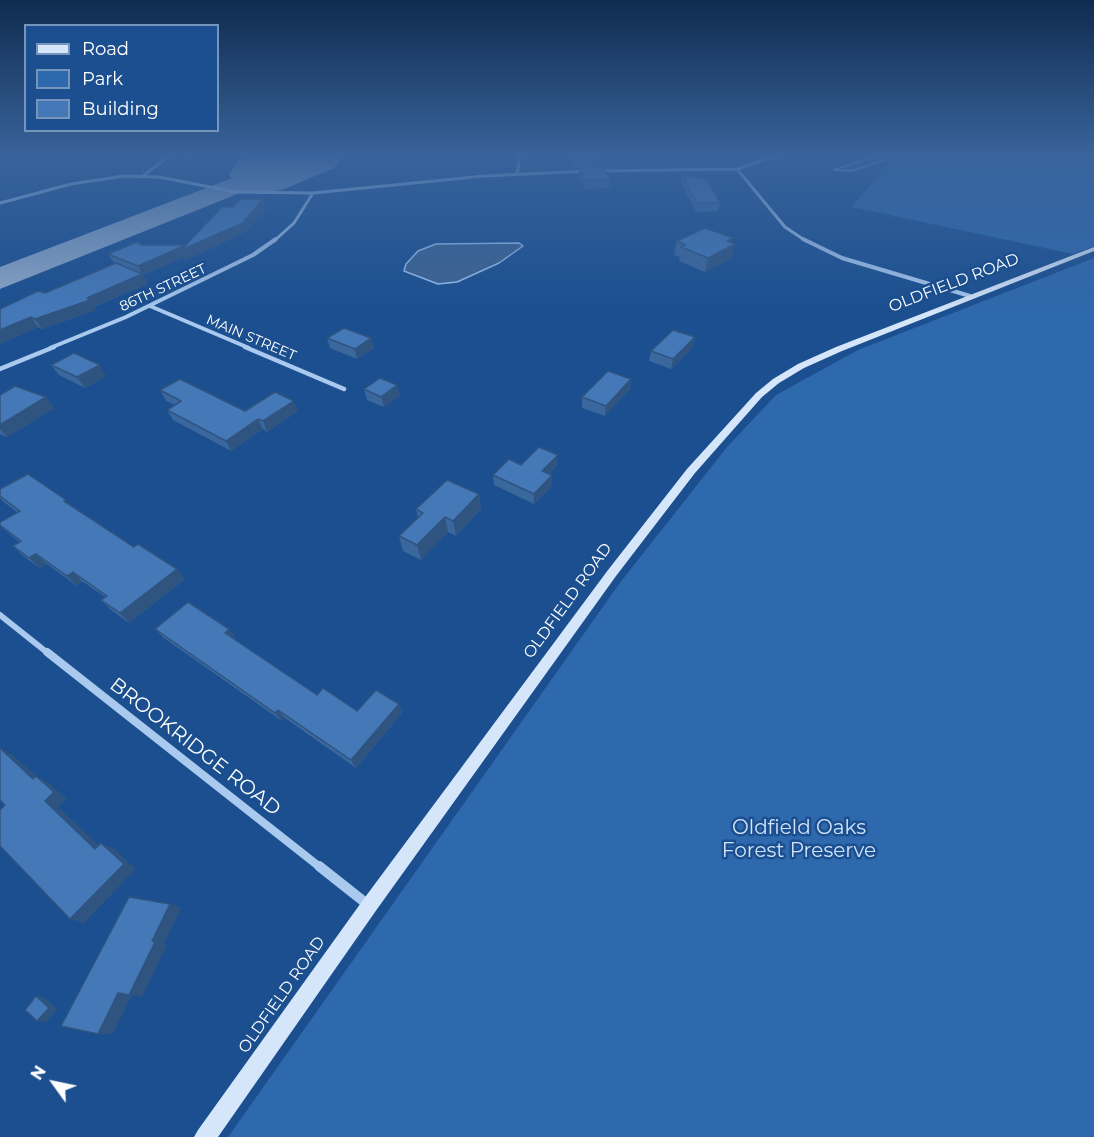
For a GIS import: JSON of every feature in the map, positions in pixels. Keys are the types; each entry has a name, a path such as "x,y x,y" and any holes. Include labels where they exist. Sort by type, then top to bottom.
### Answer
{"street":[{"name":"86TH STREET","path":"0,369 150,306 227,269 268,245 294,223 303,208"},
{"path":"769,208 785,227 812,245 842,258 970,296"},
{"name":"OLDFIELD ROAD","path":"205,1137 369,906 627,555 691,471 751,404 776,381 801,366 970,296 1094,249"},
{"name":"MAIN STREET","path":"150,306 344,389"},
{"name":"BROOKRIDGE ROAD","path":"0,615 369,906"}],"green space":[{"path":"857,208 1094,208 1094,246 1073,254"},
{"name":"Oldfield Oaks Forest Preserve","path":"1094,258 1094,1137 228,1137 619,584 727,447 776,395 858,350"}],"shaded area":[{"path":"519,243 523,246 499,263 457,282 438,284 404,271 406,264 418,251 436,244"}],"building":[{"path":"221,208 255,208 243,223 181,250"},
{"path":"705,228 733,238 727,241 735,244 708,258 681,247 686,245 677,241"},
{"path":"137,242 142,245 186,245 138,266 108,254"},
{"path":"116,263 142,274 87,298 90,300 35,319 31,317 0,330 0,309 38,291 45,293"},
{"path":"344,328 371,338 355,349 327,338"},
{"path":"673,330 695,337 673,359 651,351"},
{"path":"74,353 100,365 77,377 51,365"},
{"path":"608,371 631,379 606,406 582,397"},
{"path":"380,378 397,385 381,397 364,389"},
{"path":"180,379 245,411 275,392 294,401 263,421 258,419 226,441 167,410 181,401 160,390"},
{"path":"15,386 46,397 0,425 0,395"},
{"path":"539,447 558,455 542,471 552,475 534,494 493,475 509,459 521,465"},
{"path":"28,474 66,500 64,501 134,547 138,544 177,569 120,613 101,600 107,596 73,572 67,576 36,554 29,558 13,546 21,541 0,525 0,522 20,511 0,496 0,489"},
{"path":"447,480 479,494 453,521 445,517 417,545 399,536 423,513 416,509"},
{"path":"188,602 229,629 225,633 317,695 323,688 357,711 376,690 399,704 351,760 278,710 275,713 155,629"},
{"path":"0,748 33,779 36,776 54,792 45,801 95,849 101,843 124,864 70,919 0,846 0,810 5,805 0,800"},
{"path":"129,897 170,904 152,941 155,942 129,995 118,993 98,1034 61,1026"},
{"path":"36,996 49,1008 37,1021 25,1010"}],"taxiway":[{"path":"0,279 178,208"}]}
